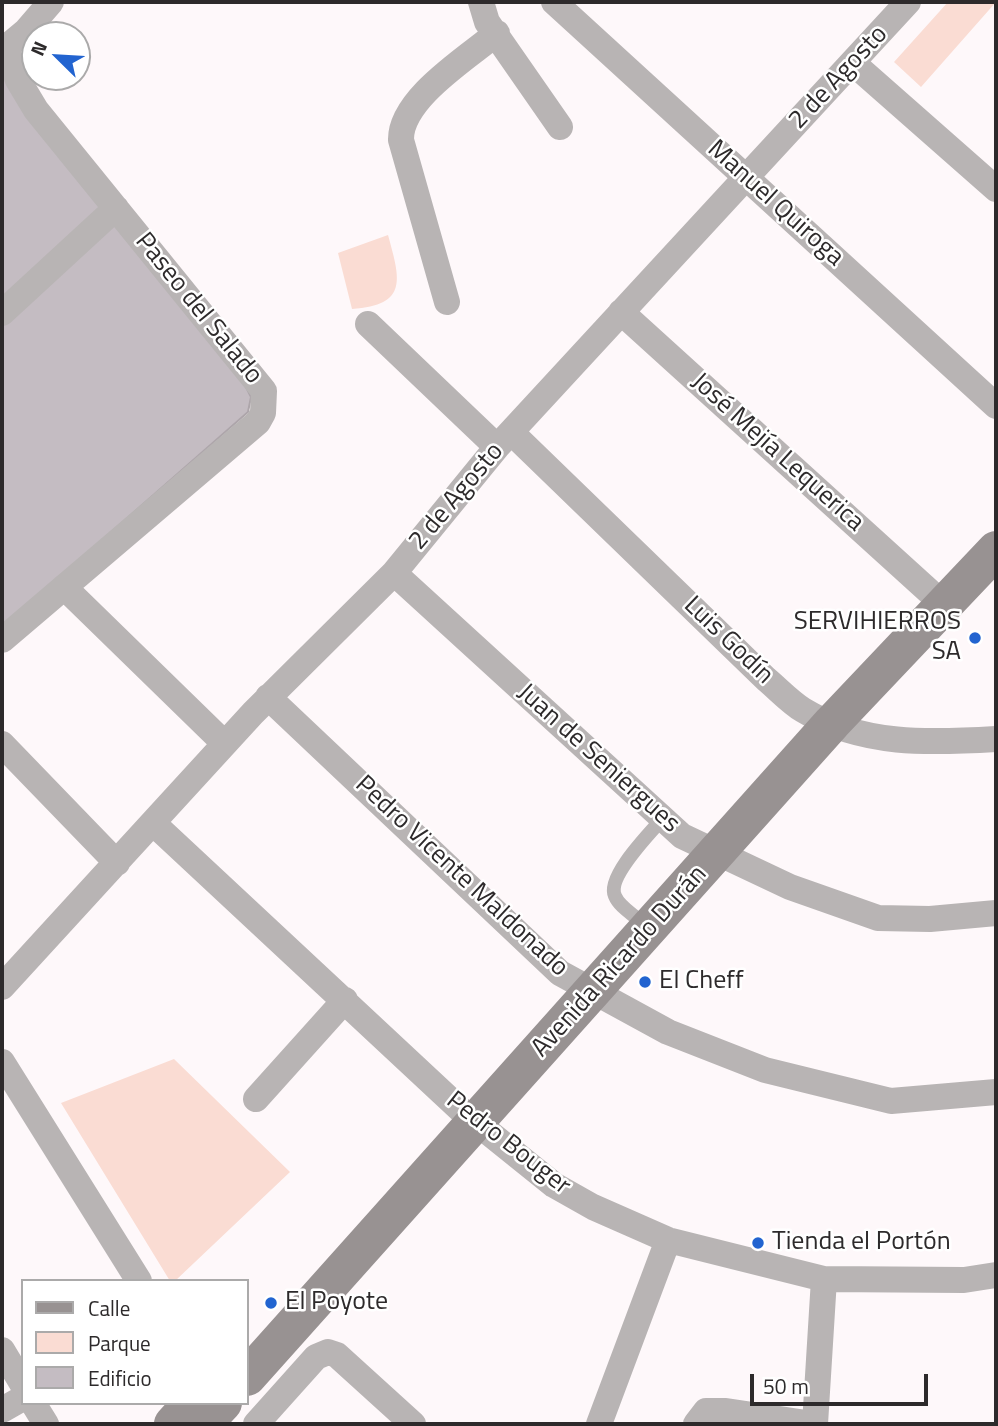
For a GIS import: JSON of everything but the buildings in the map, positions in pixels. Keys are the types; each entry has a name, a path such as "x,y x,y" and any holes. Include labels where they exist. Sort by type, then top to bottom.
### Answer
{"street":[{"name":"Paseo del Salado","path":"2,640 258,422 265,401 264,391 36,110 18,80 4,49 26,31 51,2"},
{"path":"481,2 487,22 560,127"},
{"name":"Manuel Quiroga","path":"554,2 996,406"},
{"name":"2 de Agosto","path":"2,987 224,743 394,573 504,439 854,64 908,2"},
{"path":"447,302 401,140 401,129 407,114 420,97 497,33"},
{"path":"854,64 996,189"},
{"path":"2,313 116,208"},
{"name":"José Mejía Lequerica","path":"621,312 932,594"},
{"name":"Luis Godín","path":"368,324 504,439 756,670 818,717 892,740 922,743 996,739"},
{"name":"Avenida Ricardo Durán","path":"248,1344 469,1117 586,989 710,851 818,717 996,525"},
{"name":"Avenida Ricardo Durán","path":"818,717 996,550"},
{"name":"Juan de Seniergues","path":"394,573 682,836 790,887 878,918 930,919 996,913"},
{"path":"64,587 224,743"},
{"name":"Pedro Vicente Maldonado","path":"268,697 560,973 586,989 668,1032 765,1070 891,1101 996,1092"},
{"path":"2,744 117,863"},
{"name":"Pedro Bouger","path":"153,823 469,1117 554,1185 593,1207 668,1240 824,1279 964,1280 996,1275"},
{"name":"Avenida Ricardo Durán","path":"586,989 639,920 710,851"},
{"path":"256,1099 345,1000"},
{"path":"2,1062 138,1279"},
{"name":"Avenida Ricardo Durán","path":"248,1376 469,1117"},
{"path":"599,1424 668,1240"},
{"path":"696,1424 706,1411 726,1411 814,1424 824,1279"},
{"path":"2,1350 21,1382"},
{"path":"256,1424 316,1357 328,1352 337,1355 413,1424"},
{"path":"2,1410 21,1399"},
{"path":"34,1405 46,1424"},
{"path":"173,1424 190,1405"},
{"path":"203,1424 221,1405"}],"lane":[{"path":"639,920 615,897 613,887 620,871 663,818"}],"green space":[{"path":"948,2 996,2 921,87 894,62"},
{"path":"388,235 397,277 396,287 392,295 383,302 352,309 338,253"},
{"path":"174,1059 290,1172 177,1279 169,1279 61,1103"}],"place":[{"name":"SERVIHIERROS SA","path":"975,638"},
{"name":"El Cheff","path":"645,982"},
{"name":"Tienda el Portón","path":"758,1243"},
{"name":"El Poyote","path":"271,1303"}]}
